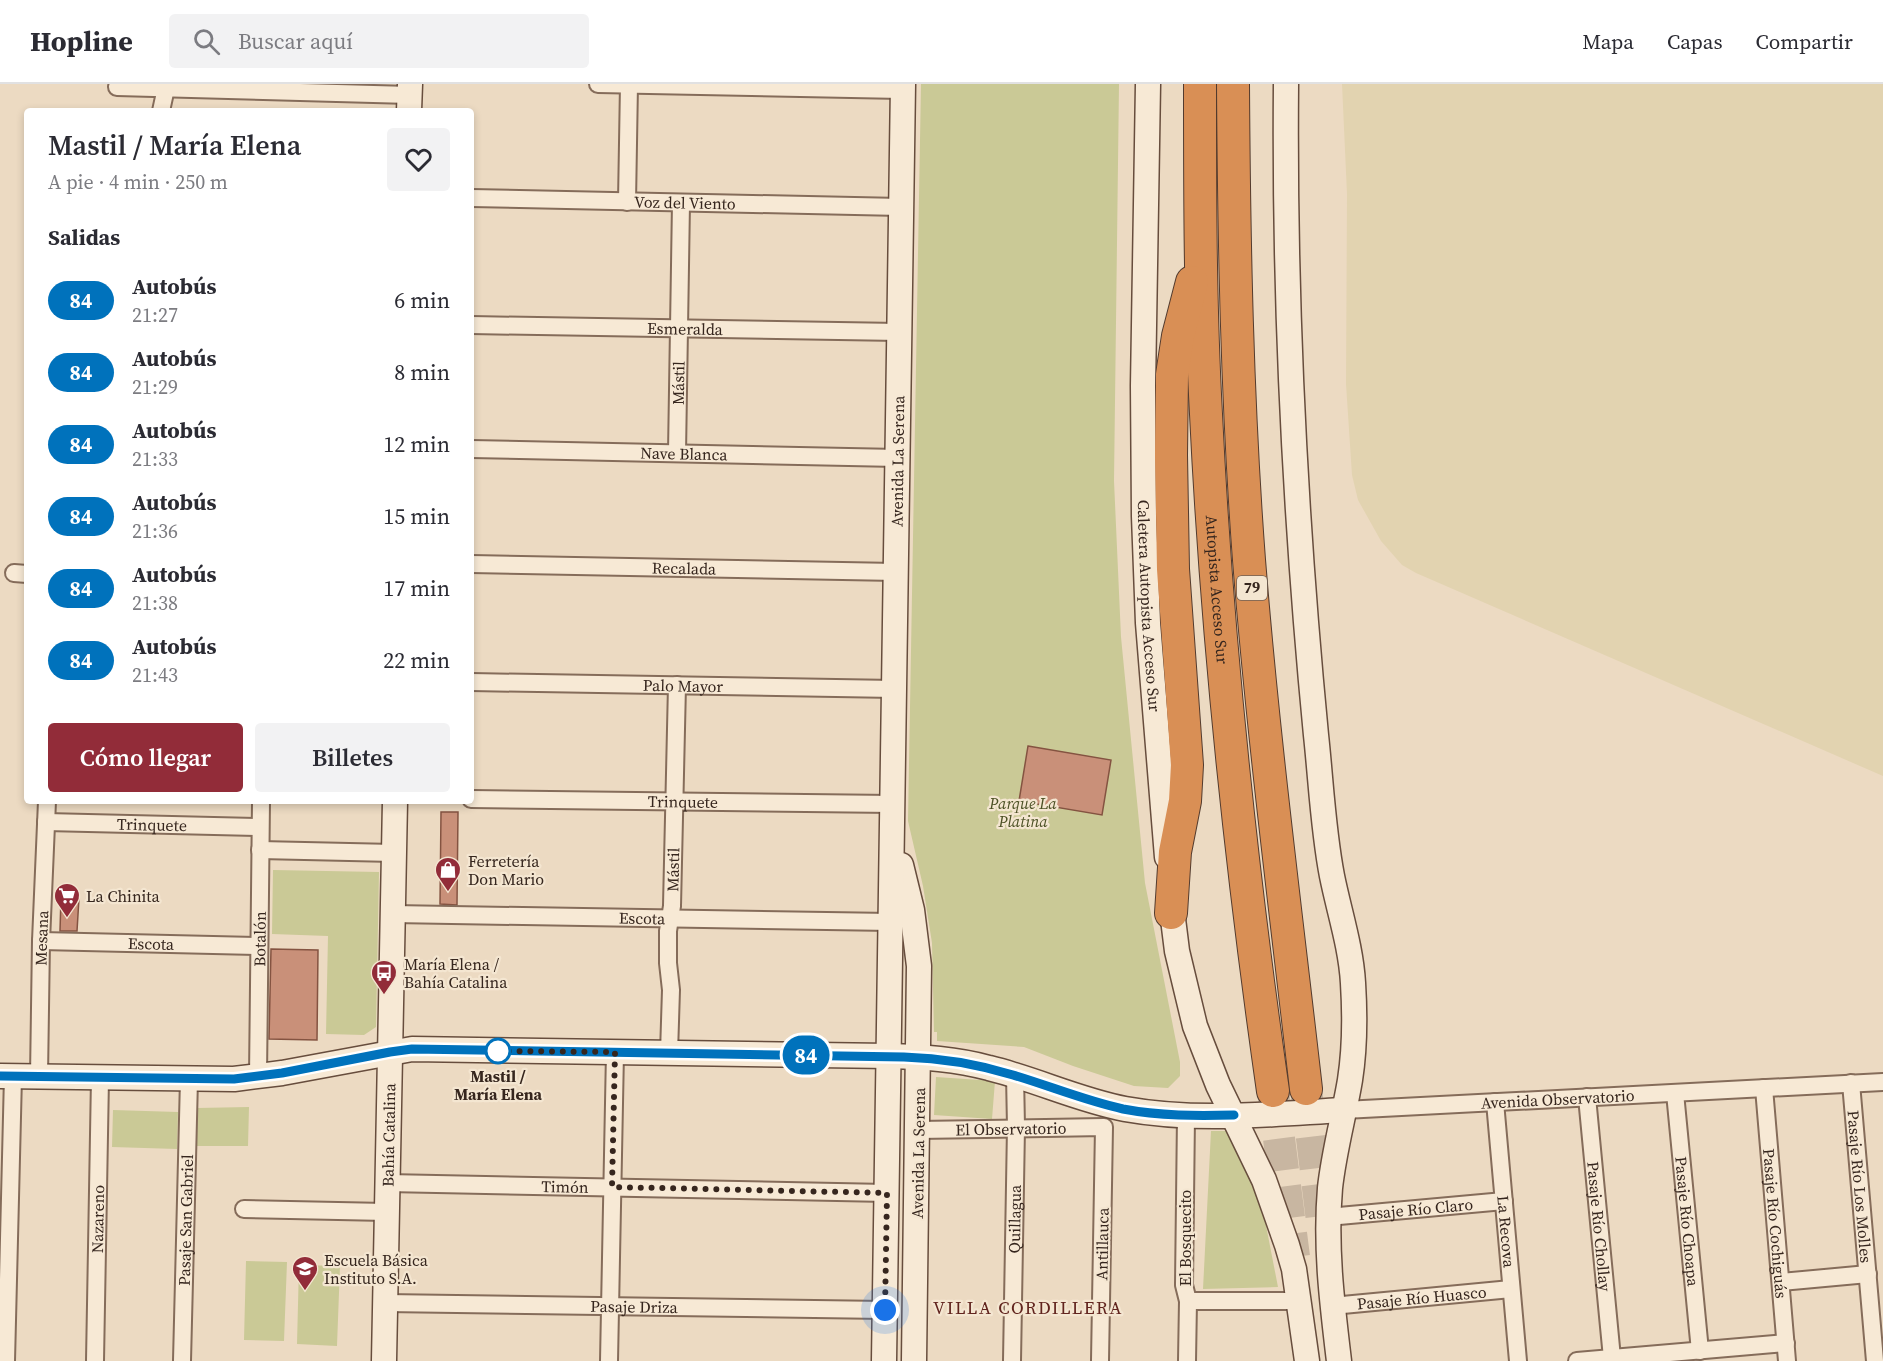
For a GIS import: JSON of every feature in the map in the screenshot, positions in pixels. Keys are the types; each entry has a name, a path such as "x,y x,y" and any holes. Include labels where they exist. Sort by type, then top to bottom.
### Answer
{"highway":[{"name":"Autopista Acceso Sur","path":"1200,84 1200,227 1211,513 1230,747 1273,1091"},
{"name":"79","path":"1233,84 1236,308 1249,559 1276,833 1306,1089"},
{"path":"1171,913 1175,852 1187,779 1172,557 1172,375 1174,351 1191,282 1200,227"}],"street":[{"path":"598,84 902,87"},
{"path":"627,201 629,84"},
{"name":"Caletera Autopista Acceso Sur","path":"1148,84 1143,386 1144,528 1151,670 1171,913 1185,989 1196,1026 1218,1085 1234,1115"},
{"path":"1286,84 1285,158 1291,376 1308,645 1332,874 1351,958 1353,980 1353,1054 1334,1163 1328,1217 1328,1256 1339,1361"},
{"path":"117,87 196,87 410,97"},
{"name":"Avenida La Serena","path":"884,1361 902,87"},
{"path":"162,108 166,88"},
{"name":"Voz del Viento","path":"474,198 901,207"},
{"name":"Mástil","path":"677,453 681,203"},
{"name":"Esmeralda","path":"474,325 899,332"},
{"name":"Nave Blanca","path":"474,449 898,458"},
{"name":"Recalada","path":"474,564 896,572"},
{"name":"Palo Mayor","path":"474,682 895,689"},
{"name":"Mástil","path":"669,1053 671,990 668,963 677,685"},
{"name":"Trinquete","path":"474,799 893,804"},
{"name":"Mesana","path":"39,1076 41,941 47,804"},
{"name":"Botalón","path":"258,1077 261,804"},
{"name":"Bahía Catalina","path":"384,1361 395,804"},
{"name":"Trinquete","path":"46,822 260,827"},
{"name":"Avenida La Serena","path":"892,840 907,886 916,930 919,966 914,1361"},
{"path":"260,850 394,853"},
{"name":"Escota","path":"393,914 891,922"},
{"name":"Escota","path":"41,941 259,946"},
{"name":"Avenida Observatorio","path":"7,1076 189,1079 258,1077 412,1049 919,1057 962,1062 1015,1075 1122,1109 1186,1116 1883,1082"},
{"path":"609,1361 615,1052"},
{"name":"Quillagua","path":"1012,1361 1015,1075"},
{"path":"6,1361 7,1076"},
{"name":"Nazareno","path":"95,1361 100,1078"},
{"name":"Pasaje San Gabriel","path":"182,1361 189,1079"},
{"name":"Pasaje Río Los Molles","path":"1851,1083 1875,1361"},
{"name":"Pasaje Río Cochiguás","path":"1764,1088 1787,1361"},
{"name":"Pasaje Río Choapa","path":"1675,1093 1700,1351"},
{"name":"Pasaje Río Chollay","path":"1587,1097 1612,1358"},
{"name":"La Recova","path":"1495,1102 1518,1361"},
{"path":"1234,1115 1264,1180 1294,1269 1307,1361"},
{"name":"El Bosquecito","path":"1186,1116 1184,1286 1188,1301 1187,1361"},
{"name":"El Observatorio","path":"918,1130 1104,1127"},
{"name":"Antillauca","path":"1100,1361 1104,1127"},
{"name":"Timón","path":"387,1183 887,1193"},
{"name":"Pasaje Río Claro","path":"1328,1217 1504,1201"},
{"path":"244,1209 387,1212"},
{"path":"1780,1282 1868,1274"},
{"name":"Pasaje Río Huasco","path":"1332,1306 1511,1289"},
{"path":"1188,1301 1298,1301"},
{"name":"Pasaje Driza","path":"385,1303 885,1310"},
{"path":"1577,1361 1786,1343"}],"shaded area":[{"path":"1342,84 1883,84 1883,776 1416,573 1402,565 1381,541 1358,500 1352,475 1346,384 1347,194"}],"green space":[{"name":"Parque La Platina","path":"921,84 1119,84 1114,481 1121,637 1145,883 1180,1062 1180,1076 1168,1088 1134,1086 1024,1047 937,1041 937,1032 934,1032 932,943 923,886 908,821"},
{"path":"273,870 379,872 376,1027 364,1035 326,1034 328,936 272,934"},
{"path":"936,1077 995,1081 992,1119 934,1115"},
{"path":"249,1107 248,1146 196,1146 197,1108"},
{"path":"113,1110 178,1112 177,1149 112,1147"},
{"path":"1211,1131 1232,1131 1263,1210 1278,1287 1203,1289"},
{"path":"246,1261 287,1262 284,1341 244,1340"},
{"path":"299,1265 340,1266 337,1346 297,1344"}],"building":[{"path":"1028,746 1111,760 1102,815 1019,801"},
{"path":"441,812 458,812 457,905 440,904"},
{"path":"61,897 79,898 77,931 60,931"},
{"path":"271,949 318,950 317,1040 269,1039"}],"tunnel":[{"path":"1306,1089 1323,1229"},
{"path":"1273,1091 1294,1257"}],"bus line":[{"name":"84","path":"0,1076 234,1079 282,1073 412,1049 939,1058 1015,1075 1122,1109 1199,1116 1234,1115"}],"place":[{"name":"Ferretería Don Mario","path":"448,893"},
{"name":"La Chinita","path":"67,919"},
{"name":"María Elena / Bahía Catalina","path":"384,996"},
{"name":"Mastil / María Elena","path":"498,1051"},
{"name":"Escuela Básica Instituto S.A.","path":"305,1292"}],"district":[{"name":"VILLA CORDILLERA","path":"1028,1308"}],"route":[{"path":"498,1051 615,1052 612,1187 887,1193 885,1310"}]}
